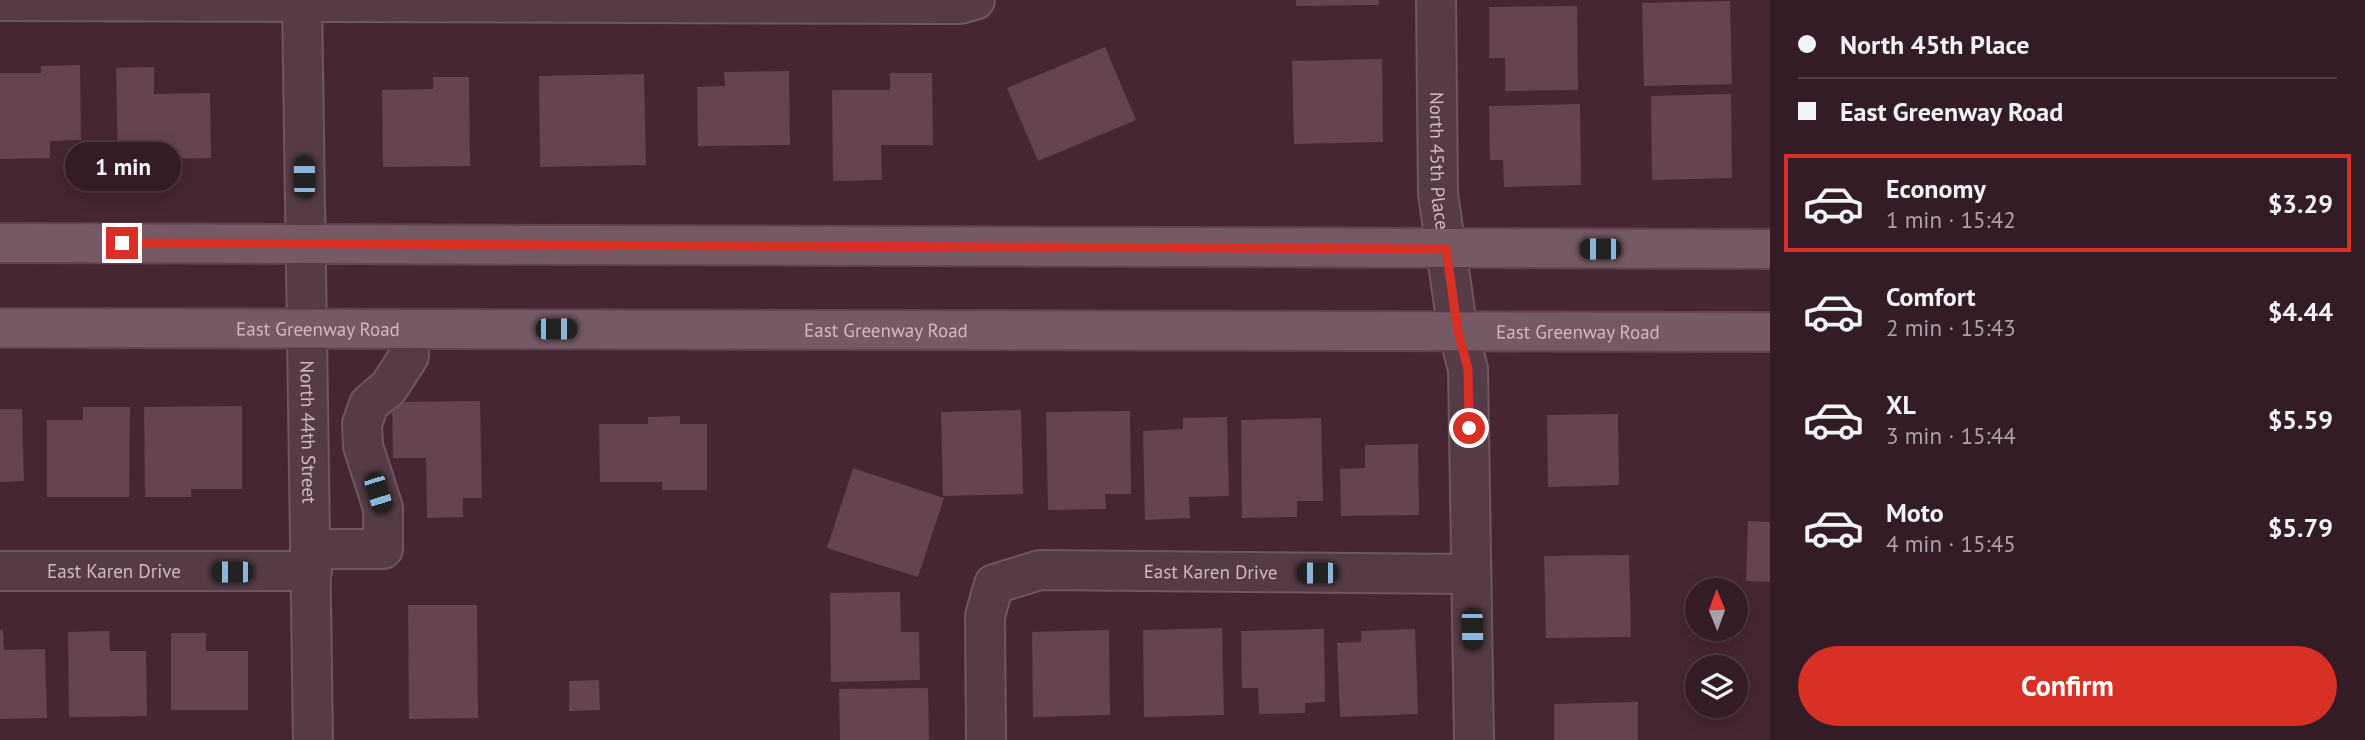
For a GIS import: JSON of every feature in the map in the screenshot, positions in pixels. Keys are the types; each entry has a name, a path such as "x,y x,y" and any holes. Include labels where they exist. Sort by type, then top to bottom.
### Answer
{"main road":[{"path":"0,243 1770,249"},
{"name":"East Greenway Road","path":"0,328 1770,332"}],"street":[{"path":"0,1 960,4 975,0"},
{"name":"North 45th Place","path":"1436,0 1438,194 1458,332 1468,369 1474,740"},
{"name":"North 44th Street","path":"302,1 313,740"},
{"name":"East Karen Drive","path":"0,571 311,560 383,549 383,508 363,446 362,424 369,404 389,387 409,356 408,329"},
{"name":"East Karen Drive","path":"986,740 985,616 994,583 1040,570 1471,574"}],"building":[{"path":"1296,0 1379,0 1379,5 1296,6"},
{"path":"1730,1 1732,84 1644,86 1642,3"},
{"path":"1577,6 1578,90 1505,91 1505,58 1489,58 1489,7"},
{"path":"1105,47 1136,120 1038,161 1007,88"},
{"path":"1382,59 1383,142 1294,144 1292,61"},
{"path":"80,65 81,140 50,141 50,158 0,159 0,73 41,73 41,66"},
{"path":"154,67 154,94 210,93 211,158 118,160 116,68"},
{"path":"789,71 790,145 698,146 697,87 725,86 724,72"},
{"path":"890,73 932,73 933,145 881,145 882,180 833,181 832,90 890,90"},
{"path":"644,74 646,165 540,167 539,76"},
{"path":"433,77 469,77 470,166 383,167 382,90 433,89"},
{"path":"1731,94 1732,178 1652,180 1651,96"},
{"path":"1580,104 1581,185 1504,187 1503,160 1490,160 1489,106"},
{"path":"480,401 482,498 463,498 463,517 427,518 426,458 393,458 392,402"},
{"path":"242,406 242,489 191,489 191,497 145,497 144,407"},
{"path":"83,407 130,407 129,497 47,497 47,420 83,420"},
{"path":"0,409 22,409 24,481 0,482"},
{"path":"1021,410 1023,494 943,496 941,412"},
{"path":"1130,411 1131,494 1105,494 1106,509 1048,510 1046,412"},
{"path":"1618,414 1619,485 1548,487 1547,415"},
{"path":"680,416 680,424 707,424 707,490 662,490 662,482 600,482 599,424 648,424 648,417"},
{"path":"1227,417 1229,496 1189,497 1190,518 1145,520 1143,431 1183,429 1183,418"},
{"path":"1321,418 1323,501 1297,501 1297,517 1242,518 1241,420"},
{"path":"1418,444 1419,515 1341,516 1340,469 1365,468 1365,445"},
{"path":"853,468 944,498 918,577 827,548"},
{"path":"1748,521 1770,522 1770,582 1748,581"},
{"path":"1629,555 1631,637 1546,638 1544,556"},
{"path":"900,592 901,632 919,632 920,680 831,682 830,593"},
{"path":"408,605 477,605 478,718 409,719"},
{"path":"1222,628 1224,715 1144,717 1143,630"},
{"path":"1324,629 1325,702 1305,703 1305,713 1259,714 1258,688 1242,688 1241,631"},
{"path":"1415,629 1418,714 1340,717 1337,643 1361,642 1361,631"},
{"path":"0,630 3,630 4,650 45,649 47,718 0,719"},
{"path":"1109,630 1110,715 1033,717 1032,632"},
{"path":"109,631 110,651 146,651 147,716 69,717 68,632"},
{"path":"171,633 206,633 206,651 248,651 248,710 171,710"},
{"path":"599,680 600,710 569,711 569,681"},
{"path":"928,688 929,740 840,740 839,689"},
{"path":"1638,702 1638,740 1554,740 1554,704"}],"route":[{"path":"122,243 1446,249 1458,332 1468,369 1469,428"}]}
